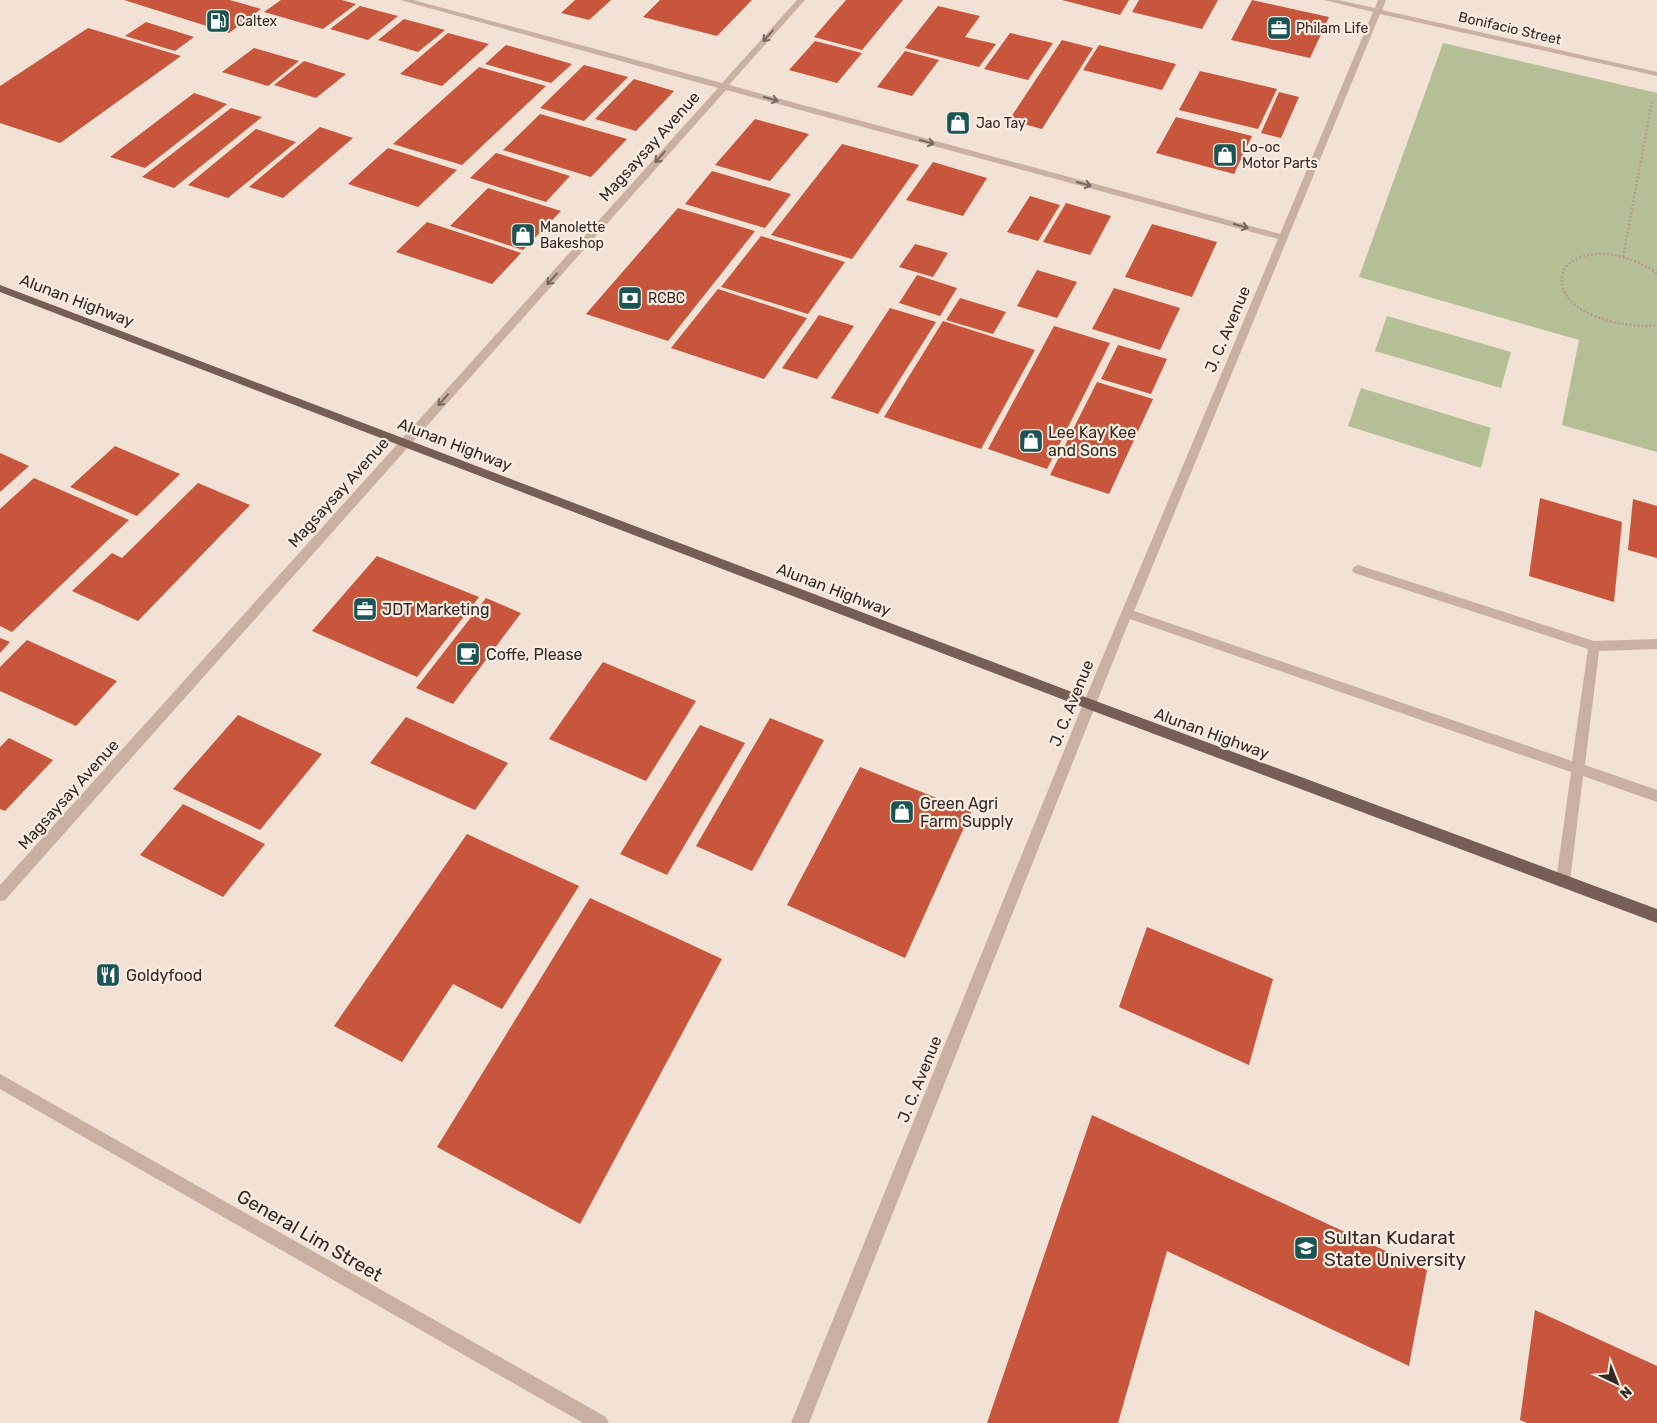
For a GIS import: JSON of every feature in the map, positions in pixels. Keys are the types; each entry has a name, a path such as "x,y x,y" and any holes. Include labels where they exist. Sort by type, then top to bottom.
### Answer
{"main road":[{"name":"Alunan Highway","path":"0,288 1089,704 1657,916"}],"street":[{"path":"404,0 1284,238"},
{"name":"Magsaysay Avenue","path":"0,895 801,0"},
{"name":"Bonifacio Street","path":"1328,0 1657,74"},
{"name":"J. C. Avenue","path":"800,1423 1089,704 1382,0"},
{"path":"1358,570 1594,646 1657,644"},
{"path":"1127,613 1657,796"},
{"path":"1563,881 1594,646"},
{"name":"General Lim Street","path":"0,1081 600,1423"}],"path":[{"path":"1623,257 1657,74"},
{"path":"1657,272 1623,257 1600,254 1580,257 1566,266 1562,279 1567,294 1582,309 1603,321 1628,327 1657,325"}],"green space":[{"path":"1443,43 1657,93 1657,452 1562,425 1579,340 1359,277"},
{"path":"1387,316 1511,352 1501,388 1375,351"},
{"path":"1361,388 1491,428 1481,468 1348,426"}],"building":[{"name":"Caltex","path":"124,0 230,0 261,9 229,33"},
{"path":"281,0 342,0 356,4 323,29 264,12"},
{"path":"575,0 611,0 589,20 561,13"},
{"path":"660,0 752,0 717,36 643,17"},
{"path":"846,0 903,0 862,50 814,37"},
{"path":"1062,0 1129,0 1120,15"},
{"path":"1139,0 1218,0 1202,29 1132,12"},
{"path":"1252,0 1329,17 1310,58 1231,40"},
{"path":"360,6 398,16 368,40 330,29"},
{"path":"938,6 980,16 965,37 996,44 979,67 905,48"},
{"path":"404,19 445,30 418,52 378,40"},
{"path":"146,22 194,37 175,51 125,36"},
{"path":"88,28 181,56 60,143 0,123 0,86"},
{"path":"448,33 489,44 442,86 400,74"},
{"path":"1010,33 1053,43 1028,80 984,69"},
{"path":"1062,40 1093,48 1042,129 1009,120"},
{"path":"815,41 862,53 837,83 789,70"},
{"path":"506,45 572,64 551,83 485,64"},
{"path":"1099,45 1176,64 1162,90 1083,70"},
{"path":"254,48 299,61 268,86 222,72"},
{"path":"905,51 939,60 912,96 877,87"},
{"path":"304,61 346,74 316,98 274,85"},
{"path":"584,65 628,77 584,121 540,108"},
{"path":"479,67 546,86 462,165 393,144"},
{"path":"1200,71 1277,89 1258,129 1179,110"},
{"path":"634,79 674,91 636,131 595,119"},
{"path":"1279,92 1299,97 1281,138 1261,133"},
{"path":"194,93 227,104 145,168 110,157"},
{"path":"231,108 262,117 174,188 142,177"},
{"path":"540,114 627,139 591,177 503,150"},
{"path":"1176,117 1252,136 1234,174 1156,153"},
{"path":"755,119 809,134 770,181 715,165"},
{"path":"320,127 353,138 283,198 249,187"},
{"path":"256,129 296,142 228,198 188,185"},
{"path":"842,144 919,165 852,259 771,235"},
{"path":"388,148 457,170 418,207 348,184"},
{"path":"496,153 570,176 546,202 470,178"},
{"path":"933,162 987,178 963,216 906,200"},
{"path":"712,171 791,194 765,228 685,204"},
{"path":"488,188 561,211 523,250 450,226"},
{"path":"1030,196 1060,205 1038,241 1007,232"},
{"path":"1066,203 1111,216 1090,255 1043,242"},
{"path":"678,208 755,231 668,341 586,314"},
{"path":"427,222 521,253 492,284 396,252"},
{"path":"1152,224 1217,242 1192,297 1125,277"},
{"path":"761,236 845,262 808,314 721,287"},
{"path":"915,244 948,253 933,277 899,267"},
{"path":"1037,270 1077,282 1057,318 1017,306"},
{"path":"917,275 957,288 940,316 899,303"},
{"path":"1114,288 1180,308 1160,350 1092,329"},
{"path":"718,289 807,318 764,379 671,348"},
{"path":"960,298 1006,312 993,334 946,320"},
{"path":"890,308 936,322 878,414 831,398"},
{"path":"819,315 854,326 817,379 782,368"},
{"path":"943,321 1035,350 981,449 884,417"},
{"path":"1054,326 1110,343 1047,469 988,449"},
{"path":"1118,345 1167,359 1151,394 1101,379"},
{"path":"1097,382 1153,399 1109,494 1050,475"},
{"path":"115,446 180,474 137,516 70,487"},
{"path":"0,453 29,466 0,492"},
{"path":"34,478 129,520 12,632 0,626 0,509"},
{"path":"198,483 250,505 138,621 72,591 112,553 122,558"},
{"path":"1540,498 1622,522 1614,602 1529,576"},
{"path":"1633,499 1657,506 1657,558 1628,550"},
{"path":"377,556 479,597 417,677 312,631"},
{"path":"486,598 521,613 453,704 416,688"},
{"path":"0,638 10,642 0,653"},
{"path":"27,640 117,681 76,726 0,691 0,667"},
{"path":"603,662 696,701 646,781 549,739"},
{"path":"238,715 322,754 260,830 173,789"},
{"path":"406,717 508,763 475,810 370,763"},
{"path":"770,718 824,740 752,871 696,846"},
{"path":"700,725 745,743 667,875 620,854"},
{"path":"9,738 53,760 5,811 0,809 0,747"},
{"path":"860,767 971,812 905,958 787,905"},
{"path":"183,804 265,844 223,897 140,855"},
{"path":"467,834 579,886 502,1009 453,984 402,1062 334,1026"},
{"path":"590,898 722,959 580,1224 437,1147"},
{"path":"1147,927 1273,979 1249,1065 1119,1007"},
{"path":"1092,1115 1427,1270 1409,1366 1167,1251 1118,1423 987,1423"},
{"path":"1535,1310 1657,1366 1657,1423 1527,1423 1520,1420"}],"place":[{"name":"Caltex","path":"218,21"},
{"name":"Philam Life","path":"1279,28"},
{"name":"Jao Tay","path":"958,123"},
{"name":"Lo-oc Motor Parts","path":"1225,155"},
{"name":"Manolette Bakeshop","path":"523,235"},
{"name":"RCBC","path":"630,298"},
{"name":"Lee Kay Kee and Sons","path":"1031,441"},
{"name":"JDT Marketing","path":"365,609"},
{"name":"Coffe, Please","path":"468,654"},
{"name":"Green Agri Farm Supply","path":"902,812"},
{"name":"Goldyfood","path":"108,975"},
{"name":"Sultan Kudarat State University","path":"1306,1248"}]}
